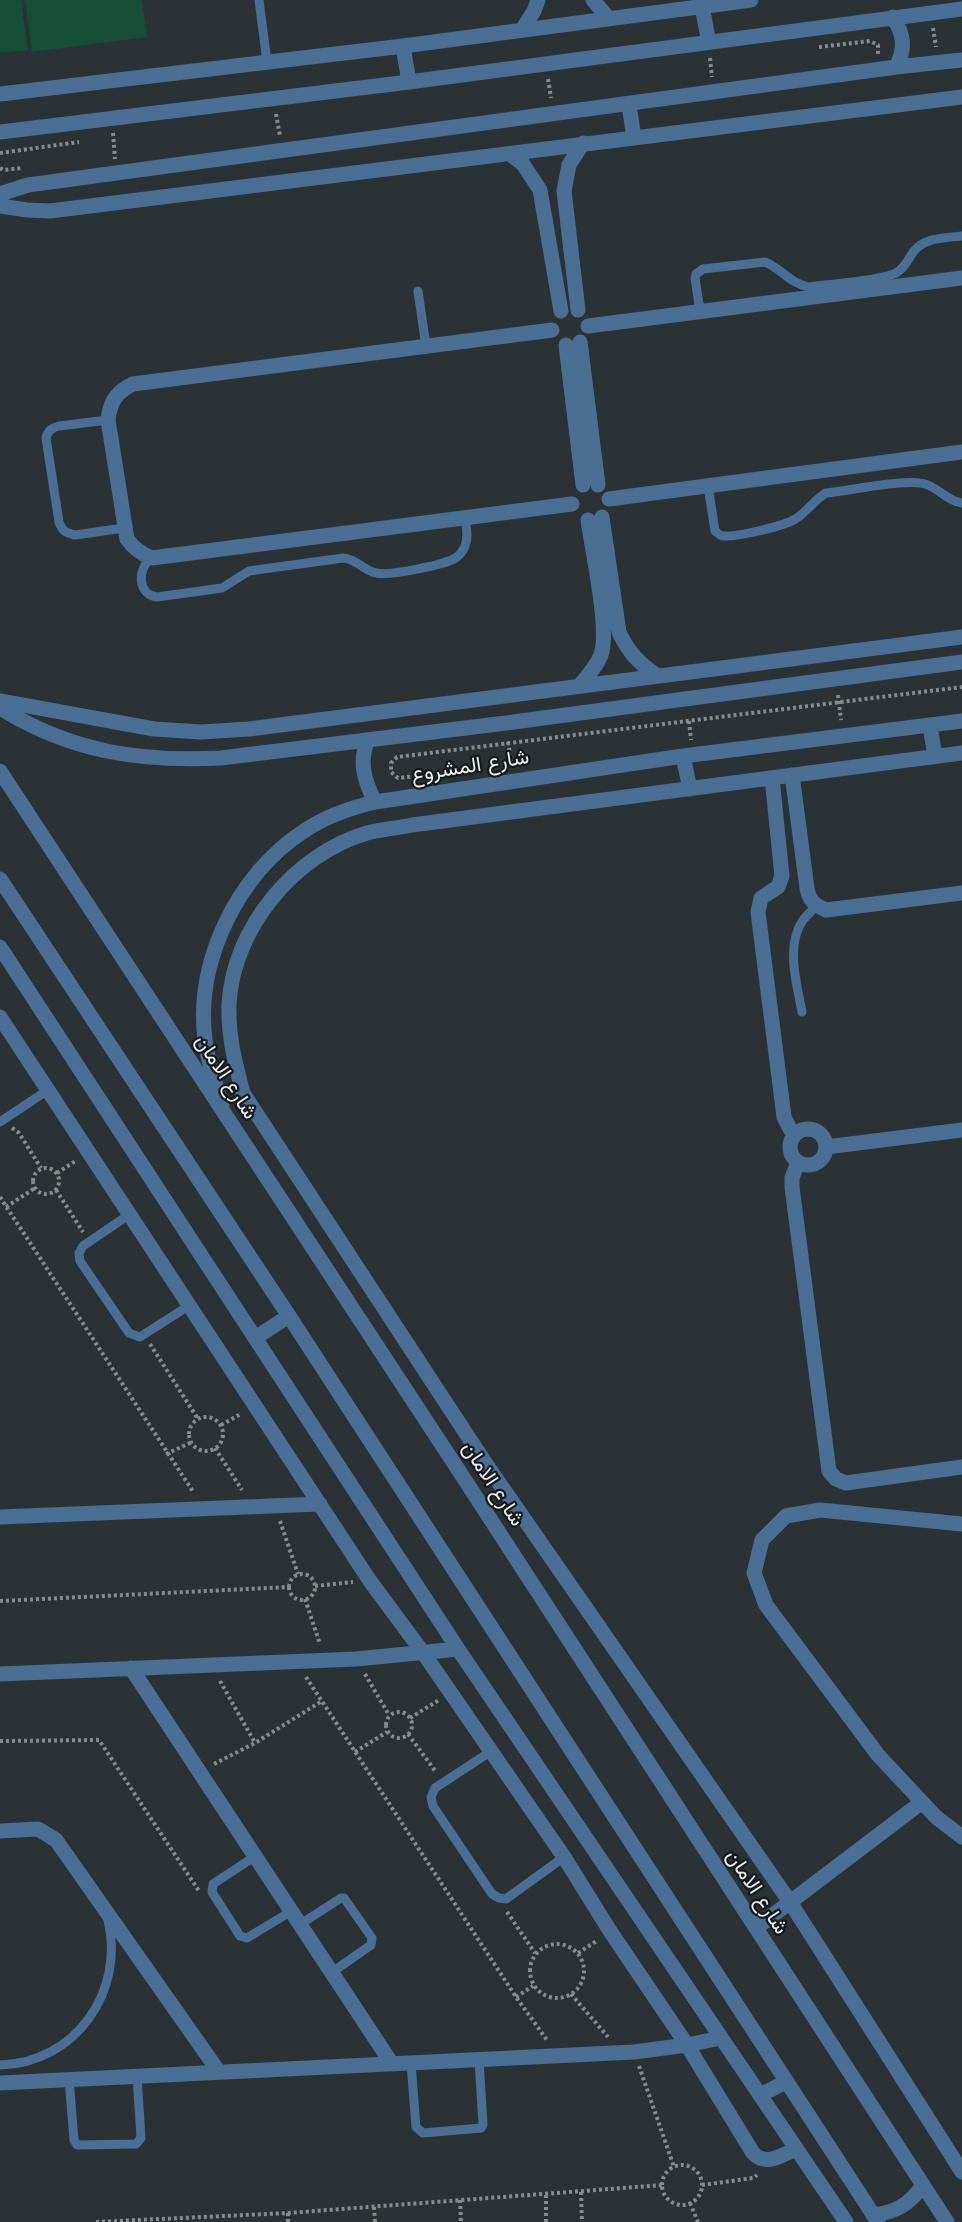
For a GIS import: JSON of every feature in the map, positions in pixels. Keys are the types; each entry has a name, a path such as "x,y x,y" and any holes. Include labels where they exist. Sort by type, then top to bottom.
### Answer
{"street":[{"path":"522,30 538,0"},
{"path":"593,0 609,19"},
{"path":"0,94 403,46 751,0"},
{"path":"702,7 709,42"},
{"path":"0,132 408,82 962,9"},
{"path":"893,17 900,28 904,42 902,55 896,67"},
{"path":"403,46 408,82"},
{"path":"0,194 28,186 896,67 962,60"},
{"path":"0,206 50,212 962,97"},
{"path":"629,105 634,138"},
{"path":"578,310 564,191 569,165 583,143"},
{"path":"510,154 523,164 540,190 561,311"},
{"path":"588,326 962,278"},
{"path":"570,309 578,310 587,319 588,326 588,332 573,344 555,337 552,330 552,323 561,311 570,309"},
{"path":"552,330 133,384 122,389 114,398 109,408 108,420 127,539 133,548 152,558 572,504"},
{"path":"573,344 590,485"},
{"path":"609,499 962,452"},
{"path":"590,485 605,490 609,499 608,508 595,518 581,517 572,504 573,496 590,485"},
{"path":"595,518 619,633 627,650 656,675"},
{"path":"580,685 593,671 601,654 604,634 595,518"},
{"path":"0,701 154,729 201,732 249,729 962,637"},
{"name":"شارع المشروع","path":"0,708 19,720 57,737 97,750 138,757 179,760 221,758 499,724 962,662"},
{"path":"489,698 499,724"},
{"name":"شارع المشروع","path":"223,1111 205,1040 204,1017 209,969 215,946 244,890 264,866 282,847 303,831 326,818 350,808 375,802 513,781 687,748 843,735 962,721"},
{"path":"930,726 935,756"},
{"path":"368,740 363,752 363,769 367,786 375,802"},
{"path":"687,748 690,789"},
{"path":"962,753 367,833 324,852 288,880 259,915 239,957 229,1002 231,1048 243,1093 486,1464 790,1902 962,2172"},
{"name":"شارع الامان","path":"0,771 947,2222"},
{"path":"792,775 807,888 809,898 816,906 826,910 962,893"},
{"path":"772,778 782,876 778,887 761,898 758,912 784,1117 790,1129 796,1134"},
{"path":"0,879 289,1316 875,2218 902,2208 923,2186"},
{"path":"2,953 458,1649 846,2222"},
{"path":"0,1017 370,1581 424,1654 564,1857 610,1931 687,2045 753,2153 760,2159 768,2161 796,2149"},
{"path":"812,1129 819,1132 826,1147 825,1154 813,1164 798,1162 791,1148 796,1134 812,1129"},
{"path":"826,1147 962,1130"},
{"path":"798,1162 792,1187 829,1472 836,1479 846,1483 962,1467"},
{"path":"255,1338 289,1316"},
{"path":"0,1517 320,1504"},
{"path":"962,1524 820,1510 786,1516 762,1540 754,1573 766,1605 878,1755 922,1802 962,1837"},
{"path":"0,1674 356,1659 458,1649"},
{"path":"130,1668 392,2064"},
{"path":"756,1928 922,1802"},
{"path":"0,1831 38,1829 56,1839 219,2072"},
{"path":"2,2083 628,2052 687,2045 721,2037"},
{"path":"760,2095 786,2082"}],"lane":[{"path":"260,0 267,62"},
{"path":"700,311 695,278 703,269 765,262 798,284 819,285 886,276 905,266 916,249 923,243 962,236"},
{"path":"418,291 426,346"},
{"path":"108,420 52,428 46,438 61,529 67,534 75,534 124,528"},
{"path":"708,486 715,531 724,536 781,526 799,517 818,497 826,493 914,482 932,486 948,498 962,503"},
{"path":"152,558 143,565 141,571 146,592 151,597 222,588 249,571 343,558 357,561 369,570 385,574 447,562 458,556 465,546 467,534 465,518"},
{"path":"802,1012 794,959 795,939 802,921 816,906"},
{"path":"3,1123 48,1090"},
{"path":"130,1214 82,1246 79,1253 80,1261 129,1334 140,1337 190,1305"},
{"path":"490,1752 435,1788 431,1797 433,1806 492,1894 506,1899 564,1857"},
{"path":"254,1857 213,1884 212,1892 243,1938 247,1938 290,1912"},
{"path":"299,1925 344,1898 372,1938 371,1946 331,1973"},
{"path":"2,2083 2,2065 30,2061 54,2050 76,2034 94,2013 106,1989 112,1962 112,1935 105,1909"},
{"path":"411,2063 416,2127 423,2133 481,2128 483,2125 479,2060"},
{"path":"69,2079 76,2145 136,2144 141,2139 137,2076"}],"path":[{"path":"709,42 714,93"},
{"path":"544,64 555,115"},
{"path":"274,98 282,152"},
{"path":"112,118 117,174"},
{"path":"836,679 843,735"},
{"path":"435,774 398,778 391,772 391,763 397,758 962,687"},
{"path":"686,699 689,722 687,748"},
{"path":"499,724 509,744 513,781"},
{"path":"500,765 522,763"},
{"path":"3,1123 19,1133 41,1168"},
{"path":"41,1168 53,1169 57,1173 59,1185 56,1190 45,1194 35,1188 33,1177 41,1168"},
{"path":"6,1207 35,1188"},
{"path":"56,1190 84,1234 82,1246"},
{"path":"0,1197 166,1454 205,1508"},
{"path":"145,1334 198,1419"},
{"path":"221,1425 256,1405"},
{"path":"210,1418 221,1425 223,1438 215,1448 202,1450 192,1442 190,1430 198,1419 210,1418"},
{"path":"166,1454 192,1442"},
{"path":"215,1448 253,1506"},
{"path":"275,1506 298,1574"},
{"path":"298,1574 309,1576 315,1586"},
{"path":"298,1574 290,1581 289,1587 294,1597 305,1599 310,1597 315,1586"},
{"path":"315,1586 370,1581"},
{"path":"0,1601 289,1587"},
{"path":"305,1599 326,1660"},
{"path":"356,1659 389,1715"},
{"path":"297,1662 516,1997 558,2056"},
{"path":"210,1665 255,1743"},
{"path":"410,1718 450,1693"},
{"path":"198,1772 255,1743 322,1701"},
{"path":"400,1711 410,1718 411,1729 408,1734 397,1738 387,1732 386,1720 389,1715 400,1711"},
{"path":"355,1752 387,1732"},
{"path":"408,1734 444,1783"},
{"path":"0,1741 99,1740 196,1889 203,1893 212,1892"},
{"path":"498,1898 535,1953"},
{"path":"579,1953 610,1931"},
{"path":"552,1943 562,1944 579,1953 583,1962 583,1980 572,1994 564,1998 547,1996 534,1986 529,1969 535,1953 543,1947 552,1943"},
{"path":"516,1997 534,1986"},
{"path":"572,1994 628,2052 675,2167"},
{"path":"702,2185 753,2178 760,2171 760,2159"},
{"path":"682,2165 696,2171 702,2185 697,2199 683,2205 675,2204 664,2193 663,2185 664,2178 675,2167 682,2165"},
{"path":"96,2222 203,2219 663,2185"},
{"path":"581,2192 582,2222"},
{"path":"546,2194 546,2222"},
{"path":"460,2200 460,2222"},
{"path":"690,2203 698,2222"},
{"path":"374,2207 375,2222"},
{"path":"288,2213 288,2222"}],"green space":[{"path":"0,0 21,0 28,50 0,53"},
{"path":"25,0 142,0 147,37 32,52"}]}
